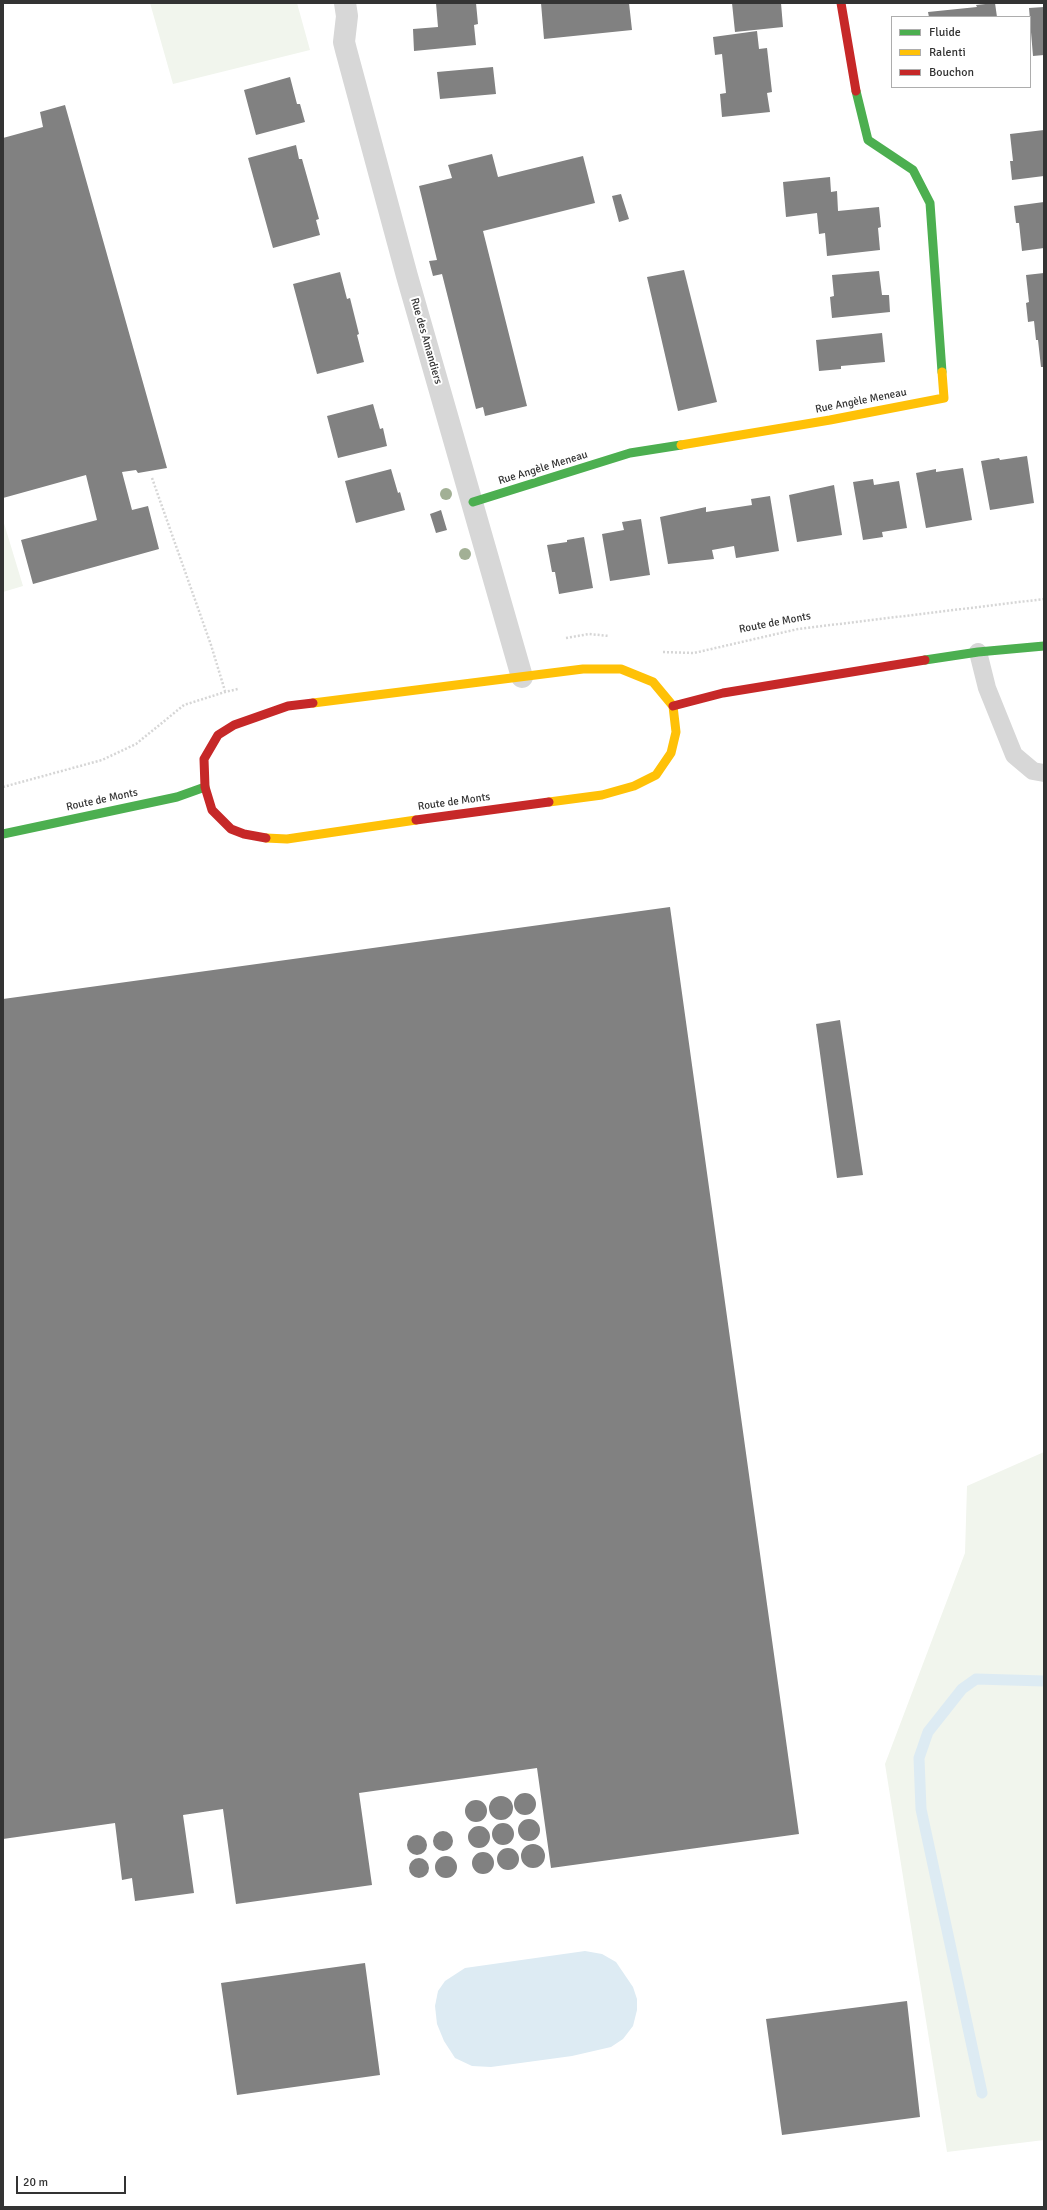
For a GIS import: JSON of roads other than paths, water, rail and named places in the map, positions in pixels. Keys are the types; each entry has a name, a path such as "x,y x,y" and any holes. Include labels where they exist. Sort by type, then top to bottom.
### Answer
{"main road":[{"name":"Rue Angèle Meneau","path":"473,502 630,453 830,420 944,398 930,203 913,170 868,140 859,109 841,3"},
{"path":"673,706 723,694 978,652 1044,646"},
{"name":"Route de Monts","path":"584,669 621,669 653,682 673,706 676,732 672,753 656,775 634,786 602,795 474,811 287,839 262,838 231,829 212,810 205,787 204,759 218,735 234,725 288,706 584,669"},
{"name":"Route de Monts","path":"3,834 177,797 205,787"}],"street":[{"name":"Rue des Amandiers","path":"344,3 347,16 344,42 346,50 407,276 515,648 522,677"}],"lane":[{"path":"978,652 987,688 1014,755 1033,771 1044,773"}],"waterway":[{"path":"982,2093 921,1809 919,1758 928,1732 962,1689 976,1679 1044,1681"}]}
